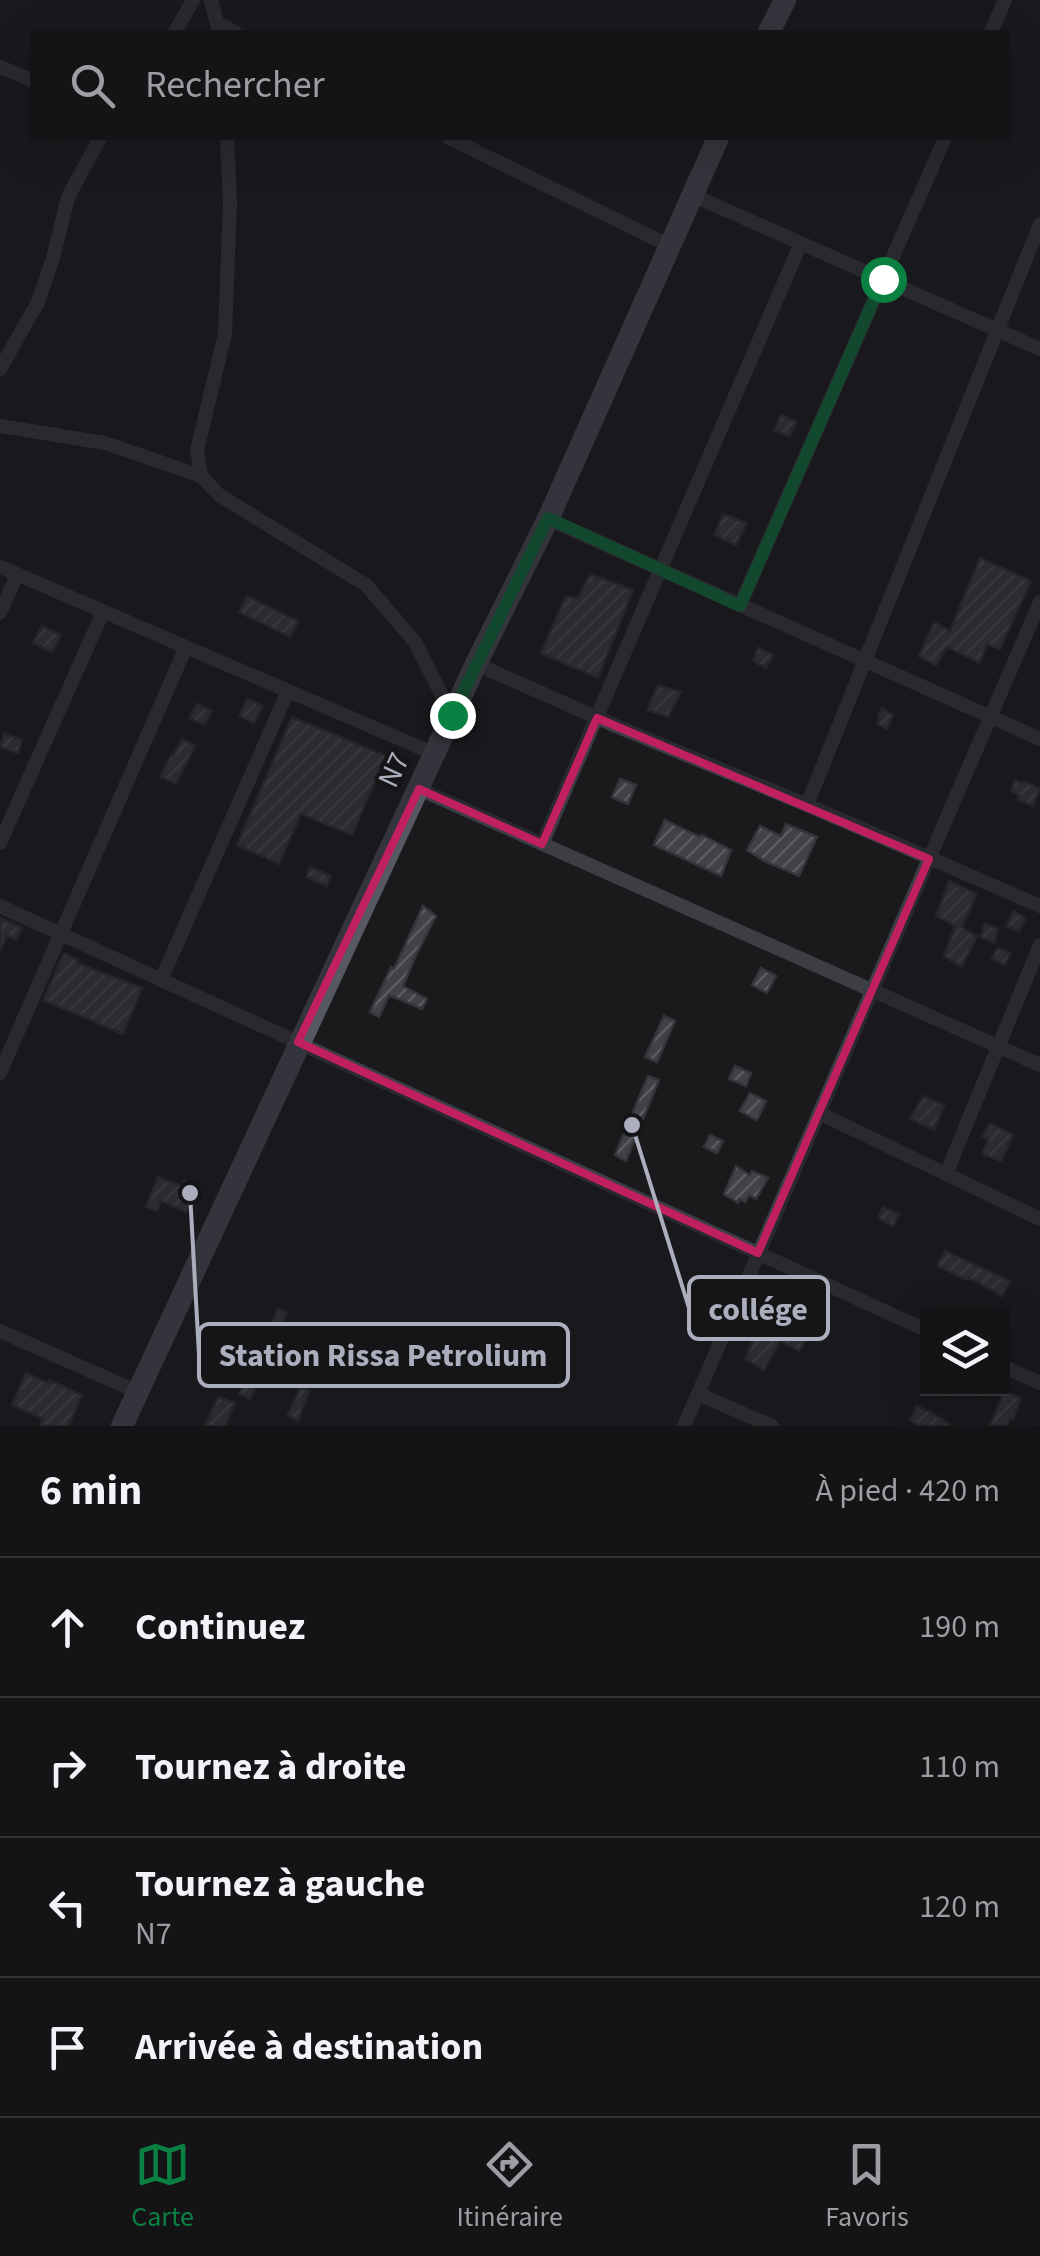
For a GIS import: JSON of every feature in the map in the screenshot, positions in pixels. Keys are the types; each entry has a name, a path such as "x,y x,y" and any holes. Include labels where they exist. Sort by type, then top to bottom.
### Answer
{"main road":[{"path":"770,30 785,0"},
{"name":"N7","path":"122,1426 298,1042 548,518 717,140"}],"street":[{"path":"176,30 193,0"},
{"path":"211,0 218,28"},
{"path":"992,30 1005,0"},
{"path":"0,67 30,79"},
{"path":"0,369 38,302 68,197 99,140"},
{"path":"201,476 198,450 225,334 230,203 227,140"},
{"path":"453,140 670,246"},
{"path":"740,606 944,140"},
{"path":"692,195 1040,349"},
{"path":"806,805 1040,224"},
{"path":"542,844 801,243"},
{"path":"0,426 106,443 201,476 220,494 366,585 416,642 452,715"},
{"path":"548,518 1040,739"},
{"path":"0,567 435,754"},
{"path":"0,613 17,574"},
{"path":"684,1426 1040,602"},
{"path":"0,843 103,612"},
{"path":"0,1073 5,1048 60,934 186,647"},
{"path":"476,664 1040,906"},
{"path":"162,980 288,690"},
{"path":"419,789 1040,1065"},
{"path":"0,906 920,1328"},
{"path":"946,1174 1040,945"},
{"path":"819,1113 1040,1218"},
{"path":"0,1332 138,1392"},
{"path":"1010,1370 1040,1383"},
{"path":"698,1394 772,1426"}],"highlighted area":[{"path":"597,718 929,859 758,1253 298,1042 419,789 542,844"}],"building":[{"path":"781,415 796,422 790,437 774,430"},
{"path":"723,514 747,523 736,545 714,535"},
{"path":"980,558 1031,581 1000,649 987,644 980,663 947,647 936,665 919,656 934,622 950,631"},
{"path":"590,574 633,590 598,678 541,653 566,596 578,598"},
{"path":"247,596 298,621 290,637 239,612"},
{"path":"42,626 61,635 52,652 33,643"},
{"path":"758,648 773,655 766,668 753,661"},
{"path":"658,685 681,692 668,717 647,710"},
{"path":"247,699 263,706 254,723 239,716"},
{"path":"197,704 212,711 204,725 189,718"},
{"path":"882,708 893,715 887,729 877,724"},
{"path":"292,717 386,756 352,835 301,814 279,864 237,845"},
{"path":"4,733 22,740 18,753 0,747"},
{"path":"182,739 195,746 176,784 160,777"},
{"path":"620,779 636,785 628,804 612,797"},
{"path":"1015,780 1040,789 1033,806 1017,799 1019,796 1011,791"},
{"path":"665,820 731,850 721,876 654,845"},
{"path":"786,824 817,837 799,876 747,850 760,826 781,836"},
{"path":"310,867 331,876 327,886 306,877"},
{"path":"949,881 977,894 962,927 977,936 962,967 944,956 955,926 936,916"},
{"path":"423,906 436,916 403,986 427,999 422,1009 389,995 379,1017 370,1012"},
{"path":"1013,911 1026,918 1019,931 1006,926"},
{"path":"0,918 22,928 16,940 7,936 0,951"},
{"path":"985,923 998,929 994,943 980,937"},
{"path":"997,948 1011,953 1005,965 992,959"},
{"path":"64,953 77,963 142,988 123,1034 43,1000"},
{"path":"761,968 776,976 767,993 752,985"},
{"path":"664,1016 675,1021 657,1062 645,1057"},
{"path":"735,1066 751,1073 746,1086 729,1079"},
{"path":"648,1076 659,1080 626,1161 615,1155"},
{"path":"750,1093 766,1101 757,1120 740,1111"},
{"path":"923,1096 944,1105 934,1130 910,1119"},
{"path":"990,1123 1013,1135 1001,1161 982,1154 988,1140 982,1137"},
{"path":"710,1135 723,1141 717,1153 704,1147"},
{"path":"736,1166 750,1175 752,1171 768,1178 756,1199 749,1195 745,1202 739,1199 738,1203 724,1194"},
{"path":"158,1177 197,1187 186,1212 161,1201 157,1211 146,1207"},
{"path":"883,1207 899,1214 893,1226 878,1218"},
{"path":"945,1251 1010,1281 1002,1296 937,1266"},
{"path":"784,1291 800,1297 787,1323 808,1335 799,1351 780,1341 764,1370 745,1359"},
{"path":"278,1309 287,1313 250,1399 239,1394"},
{"path":"26,1373 82,1395 68,1426 40,1426 43,1419 12,1405"},
{"path":"300,1388 309,1391 298,1421 288,1415"},
{"path":"1002,1396 1021,1398 1006,1426 990,1426"},
{"path":"218,1397 235,1403 225,1426 205,1426"},
{"path":"917,1406 951,1426 920,1426 910,1420"}],"place":[{"name":"collége","path":"632,1125"},
{"name":"Station Rissa Petrolium","path":"190,1193"}],"route":[{"path":"452,715 548,518 740,606 883,279"}]}
